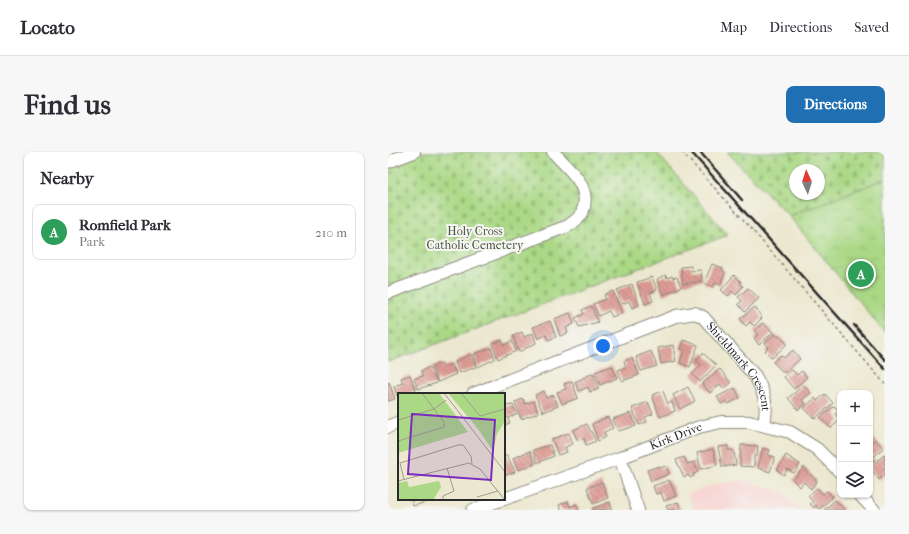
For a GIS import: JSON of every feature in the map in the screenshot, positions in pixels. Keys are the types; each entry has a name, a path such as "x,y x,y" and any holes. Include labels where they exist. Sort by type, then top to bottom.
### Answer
{"street":[{"path":"388,162 414,152"},
{"path":"388,293 568,226 582,214 585,200 582,184 553,152"},
{"name":"Shieldmark Crescent","path":"476,393 676,316 695,313 703,317 755,376 760,386 767,409 764,425"},
{"name":"Kirk Drive","path":"505,498 620,458 700,427 720,422 736,421 764,425 790,432 802,438 817,449 837,469"},
{"path":"388,427 398,422"},
{"path":"620,458 638,510"},
{"path":"863,498 874,510"},
{"name":"Kirk Drive","path":"473,510 500,500"}],"path":[{"path":"682,152 748,225 885,384"}],"shaded area":[{"path":"742,480 781,491 802,510 694,510 687,494 713,485"}],"green space":[{"name":"Holy Cross Catholic Cemetery","path":"388,152 656,152 728,235 388,362"},
{"path":"727,152 885,152 885,179 789,216"},
{"path":"885,179 885,333 789,216"}],"building":[{"path":"712,264 723,268 722,270 725,272 720,285 715,283 713,287 704,283"},
{"path":"691,266 692,271 701,270 702,281 683,284 681,267"},
{"path":"666,275 667,278 672,276 673,278 677,277 681,287 663,295 657,279"},
{"path":"734,275 743,286 736,295 732,291 728,296 721,290"},
{"path":"652,277 657,290 650,293 653,301 645,304 637,282"},
{"path":"632,284 639,305 632,308 629,301 622,304 617,290"},
{"path":"748,288 759,298 745,312 738,304 742,301 738,297"},
{"path":"613,291 622,313 612,317 609,311 598,316 593,304 606,299 604,295"},
{"path":"591,306 598,322 579,327 575,318 584,314 582,310"},
{"path":"755,307 762,318 754,326 750,322 746,326 740,319"},
{"path":"570,313 574,324 566,328 568,333 560,336 554,319"},
{"path":"550,321 556,337 548,340 546,335 538,339 533,327"},
{"path":"763,323 773,332 759,345 754,338 758,335 754,331"},
{"path":"522,332 524,337 533,333 536,343 519,352 513,336"},
{"path":"775,334 778,337 780,336 787,344 772,358 765,351 769,347 765,343"},
{"path":"502,340 504,345 512,341 516,351 498,359 492,344"},
{"path":"683,340 698,345 690,367 680,363 684,350 680,349"},
{"path":"673,345 676,361 661,364 658,348"},
{"path":"491,348 495,359 478,367 474,354"},
{"path":"793,350 800,359 784,373 773,362 781,355 784,358"},
{"path":"651,351 657,366 641,371 636,357"},
{"path":"703,353 716,365 700,382 692,374 701,365 696,360"},
{"path":"471,354 476,367 459,373 455,362"},
{"path":"632,358 639,375 622,381 618,370 626,367 624,361"},
{"path":"442,363 443,367 452,364 456,374 438,382 432,366"},
{"path":"612,366 617,378 600,385 595,372"},
{"path":"430,367 437,383 418,389 414,379 423,376 421,371"},
{"path":"720,369 731,383 724,389 720,384 710,393 702,384"},
{"path":"792,370 797,375 802,371 807,377 794,389 784,377"},
{"path":"593,373 599,389 590,392 588,387 579,391 575,382"},
{"path":"410,375 416,391 410,393 398,393 397,396 394,386 403,383 401,378"},
{"path":"572,381 578,398 562,404 557,392 566,389 564,384"},
{"path":"388,382 395,399 388,401"},
{"path":"804,385 811,393 802,400 806,404 798,410 788,398"},
{"path":"688,387 695,401 680,409 673,395"},
{"path":"735,388 740,398 728,404 727,401 721,404 717,397"},
{"path":"544,391 546,398 554,395 558,406 543,412 535,395"},
{"path":"663,391 668,404 672,402 675,411 660,417 652,395"},
{"path":"825,394 833,403 815,419 804,408 815,398 817,401"},
{"path":"523,399 525,404 534,401 538,413 521,419 515,402"},
{"path":"648,402 653,414 645,417 647,422 639,425 632,408"},
{"path":"513,405 517,414 508,418 510,423 505,425 505,406"},
{"path":"834,406 837,409 837,412 835,414 837,416 837,423 831,428 820,418"},
{"path":"631,413 636,426 618,431 613,419"},
{"path":"608,417 613,428 604,432 606,437 598,441 592,424"},
{"path":"587,424 596,441 586,445 584,438 578,441 573,430"},
{"path":"569,433 573,444 565,447 567,452 558,455 552,439"},
{"path":"875,439 883,448 875,456 873,455 873,441"},
{"path":"550,445 554,456 537,463 533,450"},
{"path":"741,445 758,446 757,456 754,456 754,467 740,466"},
{"path":"728,446 728,450 733,450 734,452 736,465 722,467 718,447"},
{"path":"763,448 770,450 768,455 775,457 770,472 758,468"},
{"path":"713,449 717,465 701,469 697,453"},
{"path":"530,451 535,464 518,470 513,458"},
{"path":"885,454 885,468 883,469 885,474 879,480 873,471 873,464"},
{"path":"507,455 515,472 506,475 505,472 505,456"},
{"path":"786,455 800,464 794,473 787,469 784,475 777,470"},
{"path":"684,457 687,464 694,462 698,472 693,474 694,476 690,478 689,475 684,477 676,460"},
{"path":"659,466 660,468 666,466 669,474 651,481 647,470"},
{"path":"804,467 817,481 811,489 804,482 800,487 793,480"},
{"path":"669,480 676,496 664,501 661,492 656,494 653,486"},
{"path":"602,482 608,498 593,504 587,488"},
{"path":"817,488 823,494 827,491 833,497 819,509 816,505 814,508 810,504 813,502 808,496"},
{"path":"411,500 433,500 413,506"},
{"path":"835,500 845,510 824,510"},
{"path":"568,501 570,507 576,504 579,510 561,510 559,505"},
{"path":"610,502 612,509 593,510 593,508"},
{"path":"678,502 681,510 668,510 666,506"}],"railway":[{"path":"691,152 885,369"},
{"path":"700,152 742,200"},
{"path":"854,325 885,360"}],"place":[{"name":"Romfield Park","path":"861,274"}]}
